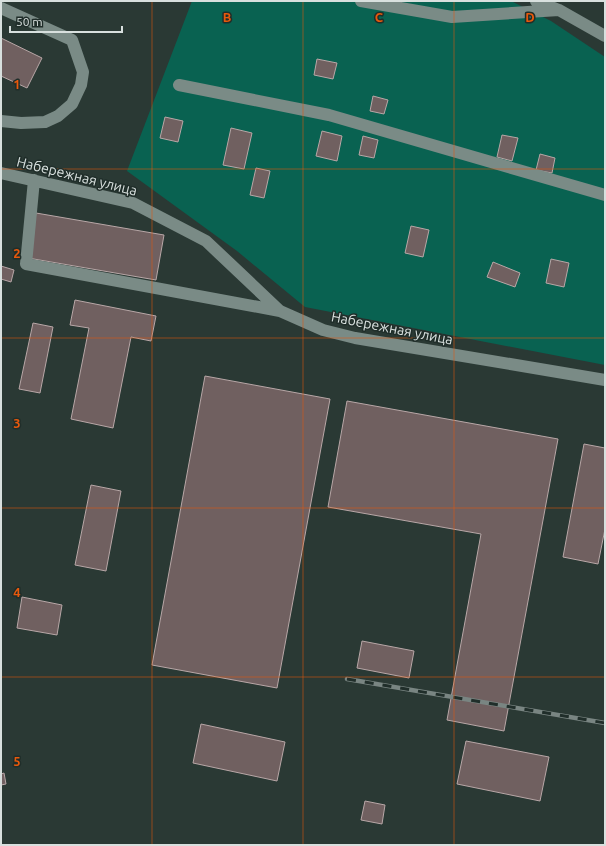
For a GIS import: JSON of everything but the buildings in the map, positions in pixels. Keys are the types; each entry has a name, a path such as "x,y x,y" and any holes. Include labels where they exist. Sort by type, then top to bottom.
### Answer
{"street":[{"path":"360,1 452,17 559,10"},
{"path":"536,1 559,10 605,36"},
{"path":"1,8 72,40 83,72 81,85 72,104 58,116 45,122 21,123 1,121"},
{"path":"179,85 329,115 605,195"},
{"name":"Набережная улица","path":"1,172 133,203 206,241 280,311 323,330 355,338 605,380"},
{"path":"34,180 26,264 280,311"}],"green space":[{"path":"192,1 511,1 551,21 605,57 605,365 305,307 237,251 127,171"}],"railway":[{"path":"347,679 605,723"}]}
